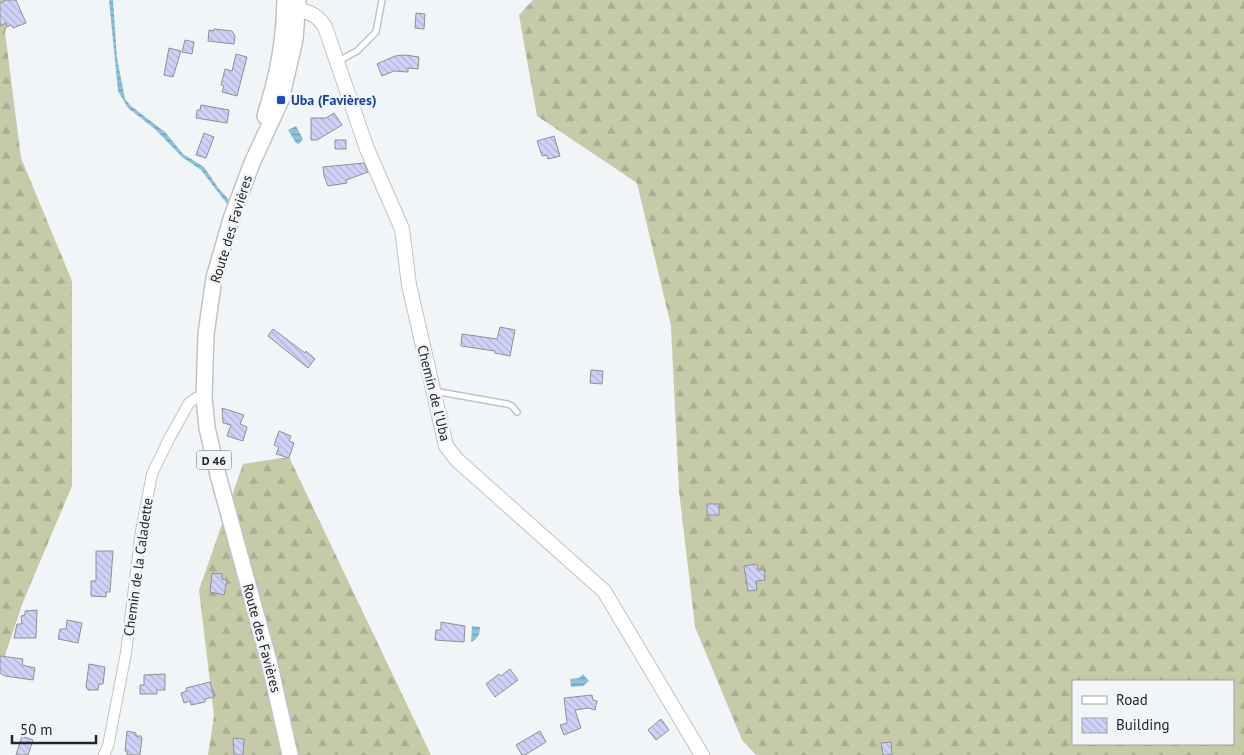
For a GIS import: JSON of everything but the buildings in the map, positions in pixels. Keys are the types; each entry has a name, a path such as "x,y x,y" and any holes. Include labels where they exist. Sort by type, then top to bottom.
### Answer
{"main road":[{"name":"Route des Favières","path":"290,755 269,661 218,475 207,428 204,397 206,334 214,278 229,227 252,163 281,58 292,5"}],"street":[{"name":"Chemin de l'Uba","path":"292,5 313,14 322,22 367,149 402,229 408,285 432,391 445,442 450,453 604,591 702,755"},
{"name":"Chemin de la Caladette","path":"104,755 108,746 126,653 141,531 152,474 189,403 196,398 204,397"}],"lane":[{"path":"337,62 359,49 376,32 382,0"},
{"path":"432,391 441,391 507,404 517,412"}],"green space":[{"path":"0,0 16,0 5,32 21,158 72,281 72,486 23,602 0,670"},
{"path":"533,0 1244,0 1244,755 756,755 742,740 695,627 679,491 671,326 637,183 537,116 519,15"},
{"path":"289,457 431,755 208,755 214,716 199,590 243,464"}],"water":[{"path":"109,0 113,0 117,58 125,99 131,106 165,132 183,154 204,167 219,189 233,204 231,209 201,170 182,157 155,129 128,108 118,91"},
{"path":"296,126 303,139 299,144 296,143 288,130"},
{"path":"472,626 480,627 480,630 477,638 471,642"},
{"path":"583,674 589,681 583,686 571,687 570,679 579,678"}],"place":[{"name":"Uba (Favières)","path":"281,100"}]}
